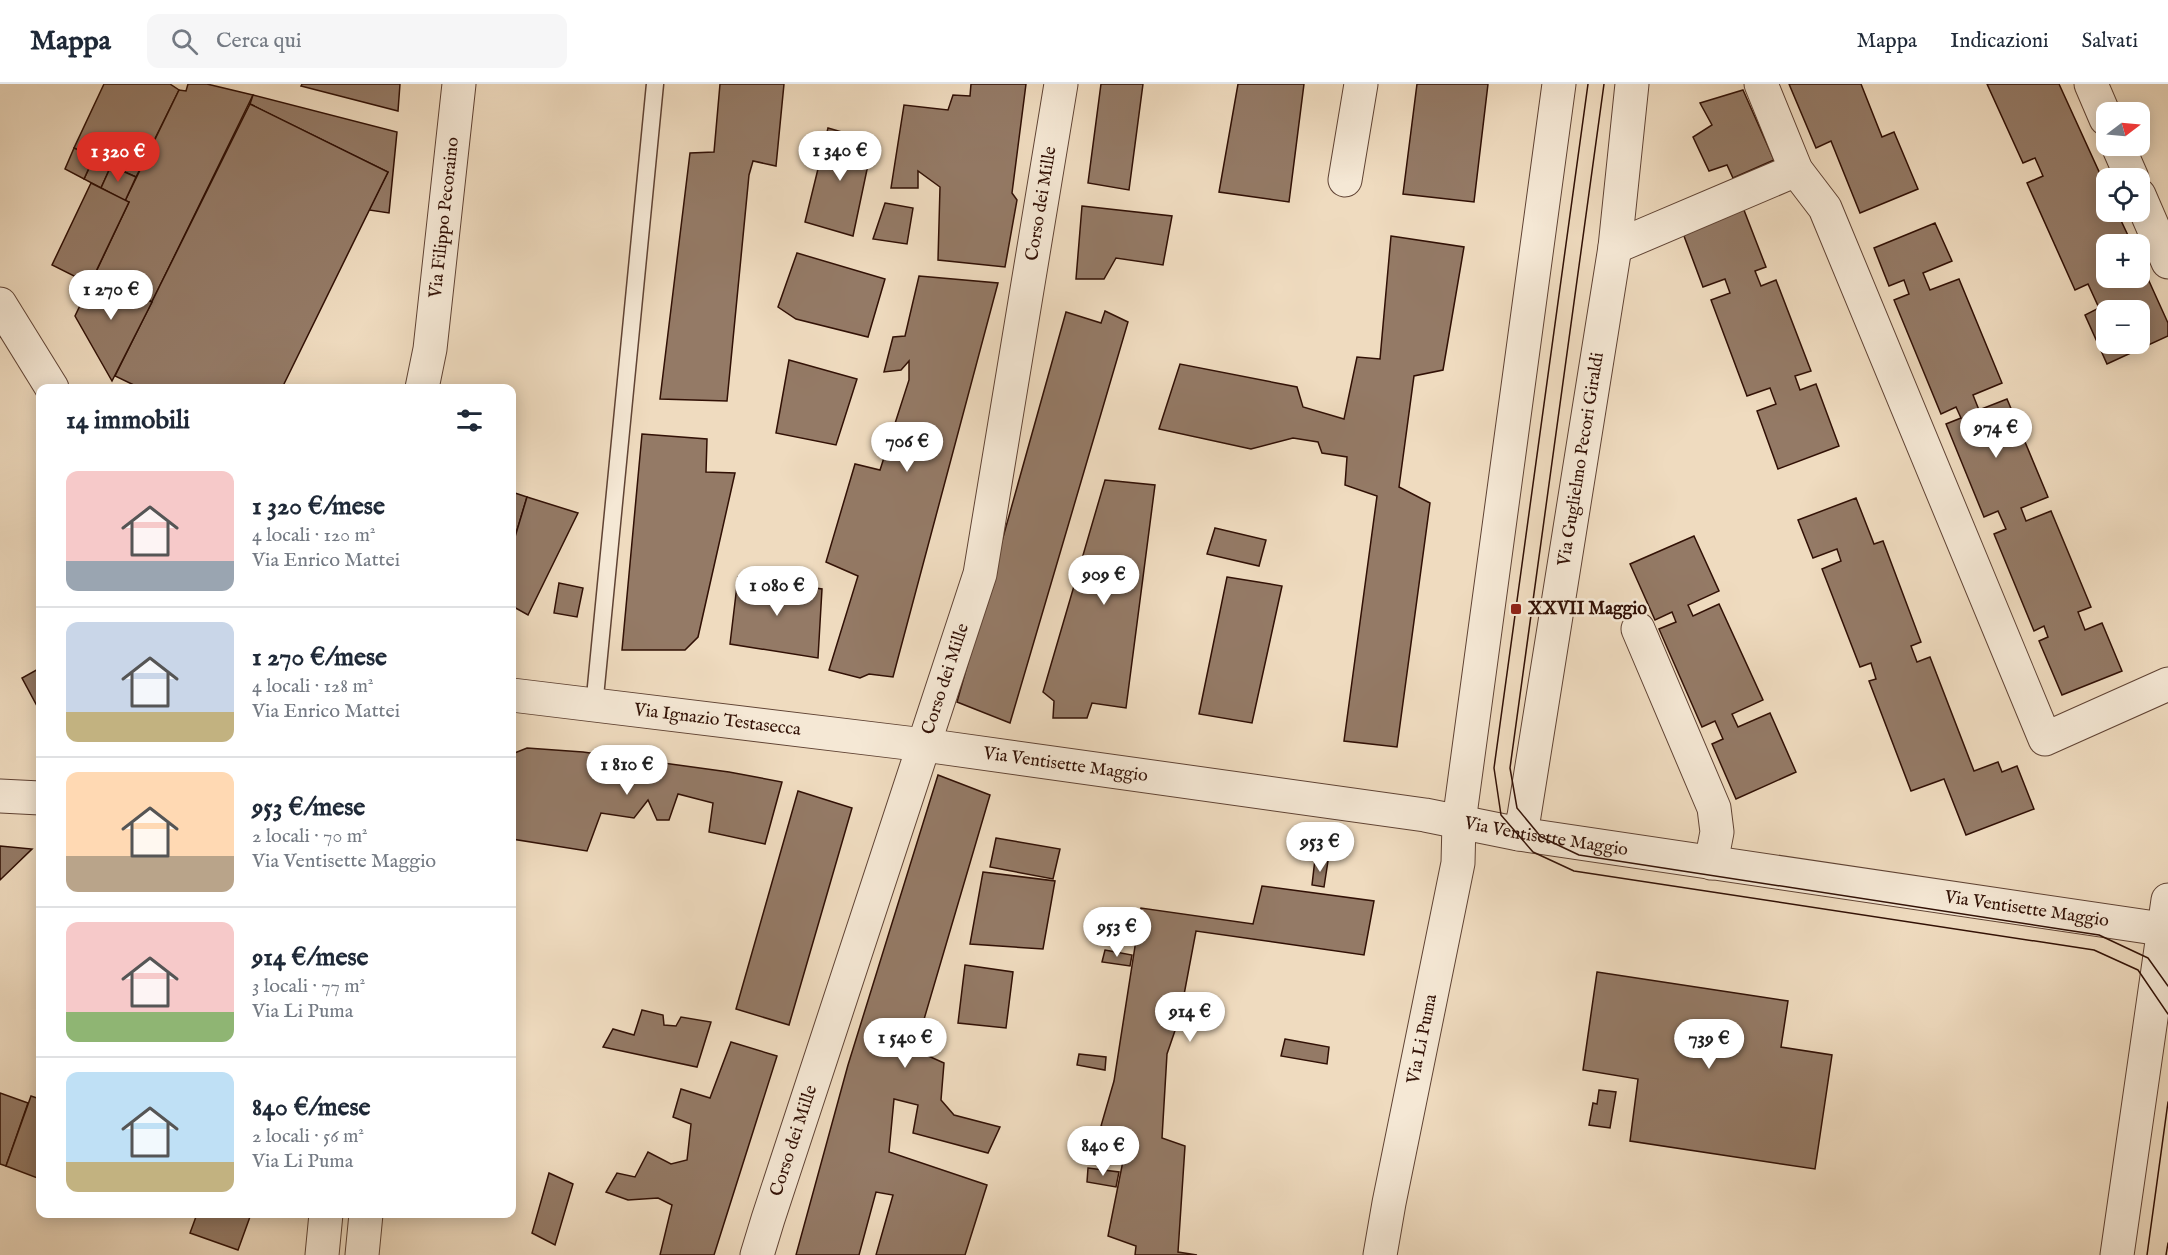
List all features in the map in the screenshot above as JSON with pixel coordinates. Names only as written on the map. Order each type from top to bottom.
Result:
[{"type":"street","name":"Via Filippo Pecoraino","points":[[423,384],[430,350],[459,84]]},
{"type":"street","name":"Corso dei Mille","points":[[757,1255],[980,574],[1061,84]]},
{"type":"street","points":[[1345,180],[1361,84]]},
{"type":"street","points":[[1459,822],[1559,84]]},
{"type":"street","name":"Via Guglielmo Pecori Giraldi","points":[[1519,834],[1524,816],[1616,247],[1632,84]]},
{"type":"street","points":[[1761,84],[1796,170],[1825,208],[2045,738],[2168,684]]},
{"type":"street","points":[[2091,84],[2099,102]]},
{"type":"street","points":[[1616,247],[1796,170]]},
{"type":"street","points":[[2150,220],[2168,262]]},
{"type":"street","points":[[0,304],[50,384]]},
{"type":"street","name":"Via Filippo Pecoraino","points":[[430,350],[430,384]]},
{"type":"street","points":[[1638,629],[1714,808],[1717,832],[1711,863]]},
{"type":"street","name":"Via Ignazio Testasecca","points":[[516,696],[594,707],[924,745]]},
{"type":"street","name":"Via Ventisette Maggio","points":[[924,745],[1425,814],[1519,834],[1711,863],[2167,920]]},
{"type":"street","points":[[0,796],[36,798]]},
{"type":"street","name":"Via Li Puma","points":[[1380,1255],[1458,863],[1459,822]]},
{"type":"street","points":[[2117,1255],[2167,920]]},
{"type":"street","points":[[322,1255],[326,1218]]},
{"type":"street","points":[[362,1255],[366,1218]]},
{"type":"lane","points":[[594,707],[655,84]]},
{"type":"building","points":[[104,84],[170,84],[179,90],[136,177],[111,166],[101,188],[84,179],[94,157],[74,148]]},
{"type":"building","points":[[188,84],[207,84],[253,95],[152,302],[95,274],[129,202],[125,201],[179,90],[186,91]]},
{"type":"building","points":[[302,84],[400,84],[398,111],[301,86]]},
{"type":"building","points":[[720,84],[784,84],[776,166],[753,161],[749,175],[727,401],[660,399],[690,153],[714,152]]},
{"type":"building","points":[[971,84],[1026,84],[1012,193],[1017,200],[1005,267],[938,260],[940,187],[918,171],[918,188],[891,188],[904,105],[948,110],[953,95],[970,96]]},
{"type":"building","points":[[1101,84],[1143,84],[1129,190],[1088,183]]},
{"type":"building","points":[[1238,84],[1304,84],[1289,202],[1219,192]]},
{"type":"building","points":[[1417,84],[1488,84],[1474,202],[1403,194]]},
{"type":"building","points":[[1789,84],[1861,84],[1882,137],[1894,132],[1918,189],[1860,213],[1831,141],[1816,148]]},
{"type":"building","points":[[1987,84],[2059,84],[2097,168],[2096,222],[2122,222],[2127,234],[2096,234],[2096,288],[2150,288],[2150,283],[2168,323],[2168,336],[2150,344],[2150,300],[2096,301],[2088,284],[2075,290],[2027,183],[2043,176],[2035,158],[2023,163]]},
{"type":"building","points":[[1743,90],[1774,160],[1733,178],[1727,165],[1709,171],[1693,137],[1712,125],[1700,103]]},
{"type":"building","points":[[253,95],[397,132],[389,213],[369,210],[388,172],[250,104]]},
{"type":"building","points":[[250,104],[388,172],[284,384],[132,384],[115,376]]},
{"type":"building","points":[[828,128],[873,141],[853,236],[805,222]]},
{"type":"building","points":[[74,148],[94,157],[84,179],[65,169]]},
{"type":"building","points":[[111,166],[136,177],[125,201],[101,188]]},
{"type":"building","points":[[91,183],[129,202],[90,284],[52,265]]},
{"type":"building","points":[[885,203],[913,208],[907,244],[873,239]]},
{"type":"building","points":[[1742,205],[1766,267],[1755,271],[1761,286],[1776,280],[1811,371],[1795,376],[1800,390],[1816,384],[1839,446],[1778,469],[1757,411],[1776,404],[1770,388],[1747,396],[1711,300],[1730,293],[1725,279],[1703,287],[1681,228]]},
{"type":"building","points":[[1082,206],[1172,216],[1163,265],[1116,258],[1104,279],[1076,279]]},
{"type":"building","points":[[1935,223],[1952,261],[1923,273],[1930,290],[1959,279],[2002,383],[1973,395],[1979,410],[2007,399],[2048,497],[2021,508],[2026,521],[2051,511],[2091,607],[2078,612],[2085,630],[2102,623],[2122,671],[2062,695],[2039,641],[2048,637],[2044,626],[2034,631],[1994,534],[2006,529],[1998,511],[1984,517],[1946,424],[1961,418],[1956,407],[1941,414],[1894,300],[1909,294],[1904,280],[1889,286],[1874,248]]},
{"type":"building","points":[[1391,236],[1464,247],[1443,370],[1414,376],[1399,487],[1430,503],[1397,747],[1344,741],[1377,496],[1345,485],[1347,457],[1322,453],[1318,442],[1293,438],[1251,449],[1159,429],[1180,364],[1297,387],[1303,407],[1344,419],[1357,357],[1380,359]]},
{"type":"building","points":[[797,253],[885,279],[868,337],[796,319],[778,307]]},
{"type":"building","points":[[95,274],[152,302],[112,381],[75,316]]},
{"type":"building","points":[[919,276],[998,283],[893,677],[869,674],[860,678],[829,670],[858,576],[826,562],[855,464],[880,470],[909,380],[909,361],[901,370],[884,372],[893,337],[905,336]]},
{"type":"building","points":[[2096,310],[2096,340],[2085,315]]},
{"type":"building","points":[[1105,311],[1128,322],[1010,723],[957,702],[1066,312],[1101,323]]},
{"type":"building","points":[[2103,354],[2129,354],[2107,364]]},
{"type":"building","points":[[789,360],[857,379],[836,445],[776,433]]},
{"type":"building","points":[[642,434],[707,439],[706,472],[735,473],[698,637],[685,650],[622,650]]},
{"type":"building","points":[[1105,480],[1155,485],[1126,708],[1092,703],[1087,718],[1053,718],[1054,701],[1043,692]]},
{"type":"building","points":[[516,493],[527,497],[516,534]]},
{"type":"building","points":[[527,497],[578,513],[528,615],[516,608],[516,534]]},
{"type":"building","points":[[1856,498],[1874,544],[1883,541],[1921,642],[1911,646],[1917,662],[1930,657],[1974,771],[1998,762],[2002,772],[2017,766],[2034,809],[1966,835],[1944,779],[1911,791],[1869,681],[1876,679],[1871,663],[1860,667],[1822,569],[1841,561],[1837,549],[1813,558],[1798,520]]},
{"type":"building","points":[[1215,528],[1266,540],[1259,566],[1207,554]]},
{"type":"building","points":[[1694,536],[1719,591],[1688,605],[1693,616],[1719,604],[1763,700],[1732,714],[1738,727],[1770,713],[1796,772],[1736,799],[1712,744],[1723,739],[1715,721],[1702,727],[1659,629],[1676,622],[1672,612],[1655,620],[1630,564]]},
{"type":"building","points":[[738,577],[822,589],[818,658],[730,644]]},
{"type":"building","points":[[1227,577],[1282,586],[1252,723],[1199,714]]},
{"type":"building","points":[[559,583],[583,588],[577,617],[554,613]]},
{"type":"building","points":[[36,670],[36,704],[22,678]]},
{"type":"building","points":[[527,748],[583,752],[729,772],[782,782],[765,844],[709,832],[713,803],[678,794],[669,820],[657,820],[648,800],[634,818],[601,813],[587,851],[516,840],[516,752]]},
{"type":"building","points":[[938,775],[990,795],[915,1050],[944,1063],[941,1100],[954,1115],[1000,1127],[988,1153],[913,1133],[918,1105],[894,1099],[889,1152],[987,1185],[965,1255],[876,1255],[893,1195],[876,1192],[859,1255],[796,1255],[848,1065]]},
{"type":"building","points":[[798,791],[852,808],[789,1025],[736,1009]]},
{"type":"building","points":[[996,838],[1060,849],[1053,879],[990,867]]},
{"type":"building","points":[[0,846],[32,849],[0,880]]},
{"type":"building","points":[[1315,859],[1328,861],[1324,887],[1312,885]]},
{"type":"building","points":[[983,872],[1055,881],[1043,949],[970,944]]},
{"type":"building","points":[[1262,886],[1374,901],[1364,955],[1196,931],[1180,1016],[1167,1054],[1162,1138],[1185,1146],[1178,1252],[1197,1255],[1135,1255],[1136,1246],[1108,1236],[1128,1136],[1101,1126],[1114,1081],[1141,908],[1253,924]]},
{"type":"building","points":[[1105,950],[1132,955],[1130,966],[1102,962]]},
{"type":"building","points":[[965,965],[1013,972],[1006,1028],[958,1023]]},
{"type":"building","points":[[1597,972],[1788,1001],[1781,1047],[1832,1055],[1815,1169],[1630,1141],[1638,1079],[1583,1070]]},
{"type":"building","points":[[642,1010],[663,1015],[664,1025],[676,1026],[681,1017],[711,1022],[697,1067],[603,1047],[613,1029],[634,1035]]},
{"type":"building","points":[[1285,1039],[1329,1047],[1327,1064],[1281,1056]]},
{"type":"building","points":[[731,1042],[777,1056],[714,1255],[660,1255],[672,1205],[658,1198],[628,1200],[606,1192],[617,1173],[635,1177],[648,1152],[671,1164],[687,1160],[691,1124],[673,1117],[681,1089],[710,1098]]},
{"type":"building","points":[[1079,1054],[1106,1057],[1105,1070],[1077,1065]]},
{"type":"building","points":[[1599,1090],[1616,1092],[1610,1128],[1589,1125],[1593,1103],[1597,1104]]},
{"type":"building","points":[[0,1093],[28,1103],[6,1166],[0,1164]]},
{"type":"building","points":[[31,1096],[36,1098],[36,1177],[6,1166]]},
{"type":"building","points":[[1088,1168],[1119,1172],[1116,1187],[1087,1182]]},
{"type":"building","points":[[549,1173],[573,1184],[555,1245],[532,1233]]},
{"type":"building","points":[[196,1218],[250,1218],[238,1250],[190,1233]]},
{"type":"tram line","points":[[1588,84],[1494,768],[1501,815],[1533,852],[1574,871],[2094,950],[2138,970],[2168,1014]]},
{"type":"tram line","points":[[1604,84],[1510,768],[1517,808],[1541,837],[1579,855],[2099,935],[2148,958],[2168,986]]},
{"type":"tram line","points":[[2147,1255],[2168,1102]]},
{"type":"tram line","points":[[2166,1255],[2168,1243]]},
{"type":"place","name":"XXVII Maggio","points":[[1516,609]]}]
